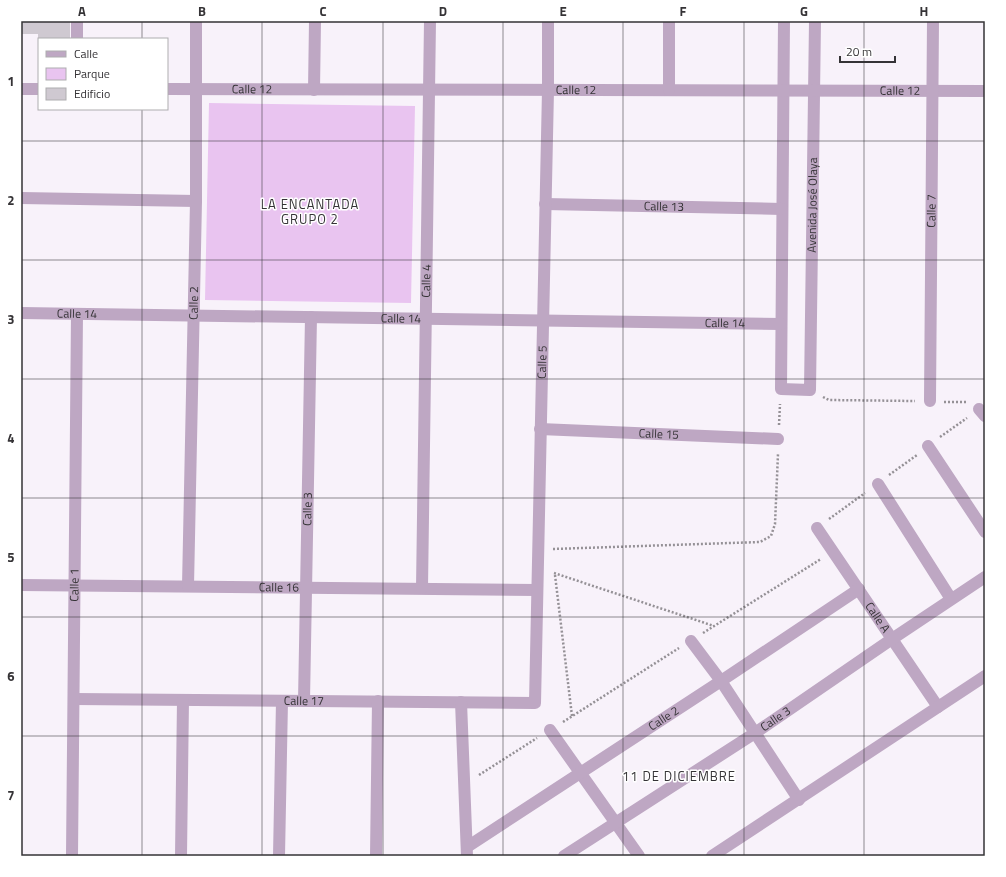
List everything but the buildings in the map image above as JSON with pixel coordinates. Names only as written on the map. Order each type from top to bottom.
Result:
[{"type":"street","points":[[77,21],[77,38]]},
{"type":"street","name":"Calle 2","points":[[188,586],[196,201],[196,21]]},
{"type":"street","points":[[314,90],[315,21]]},
{"type":"street","name":"Calle 4","points":[[422,588],[430,21]]},
{"type":"street","name":"Calle 5","points":[[535,703],[548,90],[548,21]]},
{"type":"street","points":[[669,21],[669,90]]},
{"type":"street","points":[[781,389],[784,21]]},
{"type":"street","name":"Avenida José Olaya","points":[[781,389],[810,390],[815,21]]},
{"type":"street","name":"Calle 7","points":[[930,401],[934,21]]},
{"type":"street","points":[[21,89],[38,89]]},
{"type":"street","name":"Calle 12","points":[[168,89],[985,91]]},
{"type":"street","points":[[21,198],[196,201]]},
{"type":"street","name":"Calle 13","points":[[545,204],[782,209]]},
{"type":"street","name":"Calle 14","points":[[21,313],[781,324]]},
{"type":"street","name":"Calle 1","points":[[72,856],[77,314]]},
{"type":"street","name":"Calle 3","points":[[304,701],[311,317]]},
{"type":"street","name":"Calle 15","points":[[540,429],[778,439]]},
{"type":"street","points":[[928,446],[985,532]]},
{"type":"street","points":[[878,484],[951,599]]},
{"type":"street","name":"Calle A","points":[[817,528],[938,707]]},
{"type":"street","name":"Calle 3","points":[[564,856],[615,822],[755,734],[892,638],[985,577]]},
{"type":"street","name":"Calle 16","points":[[21,584],[537,590]]},
{"type":"street","name":"Calle 2","points":[[467,851],[580,773],[859,589]]},
{"type":"street","points":[[691,641],[721,681],[799,800]]},
{"type":"street","points":[[712,856],[985,676]]},
{"type":"street","name":"Calle 17","points":[[74,699],[535,703]]},
{"type":"street","points":[[181,856],[183,700]]},
{"type":"street","points":[[279,856],[282,701]]},
{"type":"street","points":[[376,856],[378,702]]},
{"type":"street","points":[[461,702],[467,851]]},
{"type":"street","points":[[550,730],[639,856]]},
{"type":"path","points":[[552,555],[551,549],[760,542],[771,536],[775,524],[781,389]]},
{"type":"path","points":[[829,400],[969,402]]},
{"type":"path","points":[[817,528],[928,446],[982,413]]},
{"type":"path","points":[[465,784],[833,551]]},
{"type":"path","points":[[554,567],[572,716]]},
{"type":"path","points":[[554,573],[714,626]]},
{"type":"green space","points":[[209,103],[415,106],[411,303],[205,300]]},
{"type":"district","name":"LA ENCANTADA GRUPO 2","points":[[310,212]]},
{"type":"district","name":"11 DE DICIEMBRE","points":[[679,776]]}]
